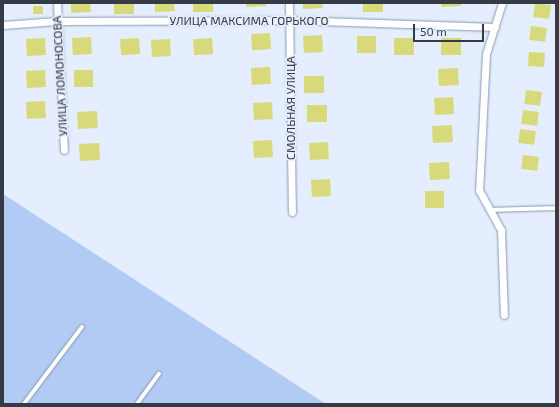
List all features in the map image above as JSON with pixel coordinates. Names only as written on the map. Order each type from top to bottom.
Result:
[{"type":"street","name":"УЛИЦА ЛОМОНОСОВА","points":[[57,3],[64,150]]},
{"type":"street","name":"СМОЛЬНАЯ УЛИЦА","points":[[288,3],[291,20],[292,212]]},
{"type":"street","points":[[502,3],[486,54],[479,190],[502,230],[504,314]]},
{"type":"street","name":"УЛИЦА МАКСИМА ГОРЬКОГО","points":[[3,25],[57,21],[291,20],[495,27]]},
{"type":"lane","points":[[490,210],[556,208]]},
{"type":"lane","points":[[24,404],[82,327]]},
{"type":"lane","points":[[137,404],[159,374]]},
{"type":"shaded area","points":[[3,194],[326,404],[3,404]]},
{"type":"building","points":[[71,3],[90,3],[91,12],[71,13]]},
{"type":"building","points":[[114,3],[134,3],[134,14],[114,14]]},
{"type":"building","points":[[155,3],[174,3],[175,11],[155,12]]},
{"type":"building","points":[[193,3],[213,3],[213,12],[193,12]]},
{"type":"building","points":[[246,3],[266,3],[266,6],[246,7]]},
{"type":"building","points":[[303,3],[322,3],[323,8],[303,9]]},
{"type":"building","points":[[363,3],[383,3],[383,12],[363,12]]},
{"type":"building","points":[[441,3],[461,3],[461,6],[441,7]]},
{"type":"building","points":[[535,3],[551,5],[549,19],[533,17]]},
{"type":"building","points":[[33,6],[43,6],[43,14],[33,14]]},
{"type":"building","points":[[531,26],[547,28],[545,42],[529,40]]},
{"type":"building","points":[[270,33],[271,49],[252,50],[251,34]]},
{"type":"building","points":[[322,35],[323,52],[304,53],[303,36]]},
{"type":"building","points":[[357,36],[376,36],[376,53],[357,53]]},
{"type":"building","points":[[91,37],[92,54],[73,55],[72,38]]},
{"type":"building","points":[[45,38],[46,55],[27,56],[26,39]]},
{"type":"building","points":[[139,38],[140,54],[121,55],[120,39]]},
{"type":"building","points":[[212,38],[213,54],[194,55],[193,39]]},
{"type":"building","points":[[394,38],[414,38],[414,55],[394,55]]},
{"type":"building","points":[[441,38],[461,38],[461,55],[441,55]]},
{"type":"building","points":[[170,39],[171,56],[152,57],[151,40]]},
{"type":"building","points":[[529,52],[545,53],[544,67],[528,66]]},
{"type":"building","points":[[270,67],[271,84],[252,85],[251,68]]},
{"type":"building","points":[[458,68],[459,85],[439,86],[438,69]]},
{"type":"building","points":[[45,70],[46,87],[27,88],[26,71]]},
{"type":"building","points":[[74,70],[93,70],[93,87],[74,87]]},
{"type":"building","points":[[304,76],[324,76],[324,93],[304,93]]},
{"type":"building","points":[[526,90],[542,92],[540,106],[524,104]]},
{"type":"building","points":[[453,97],[454,114],[435,115],[434,98]]},
{"type":"building","points":[[45,101],[46,118],[27,119],[26,102]]},
{"type":"building","points":[[272,102],[273,119],[254,120],[253,103]]},
{"type":"building","points":[[307,105],[327,105],[327,122],[307,122]]},
{"type":"building","points":[[523,110],[539,112],[537,126],[521,124]]},
{"type":"building","points":[[97,111],[98,128],[78,129],[77,112]]},
{"type":"building","points":[[452,125],[453,142],[433,143],[432,126]]},
{"type":"building","points":[[520,129],[536,131],[534,145],[518,143]]},
{"type":"building","points":[[272,140],[273,157],[254,158],[253,141]]},
{"type":"building","points":[[328,142],[329,159],[310,160],[309,143]]},
{"type":"building","points":[[99,143],[100,160],[80,161],[79,144]]},
{"type":"building","points":[[523,155],[539,157],[537,171],[521,169]]},
{"type":"building","points":[[449,162],[450,179],[430,180],[429,163]]},
{"type":"building","points":[[330,179],[331,196],[312,197],[311,180]]},
{"type":"building","points":[[425,191],[444,191],[444,208],[425,208]]}]
